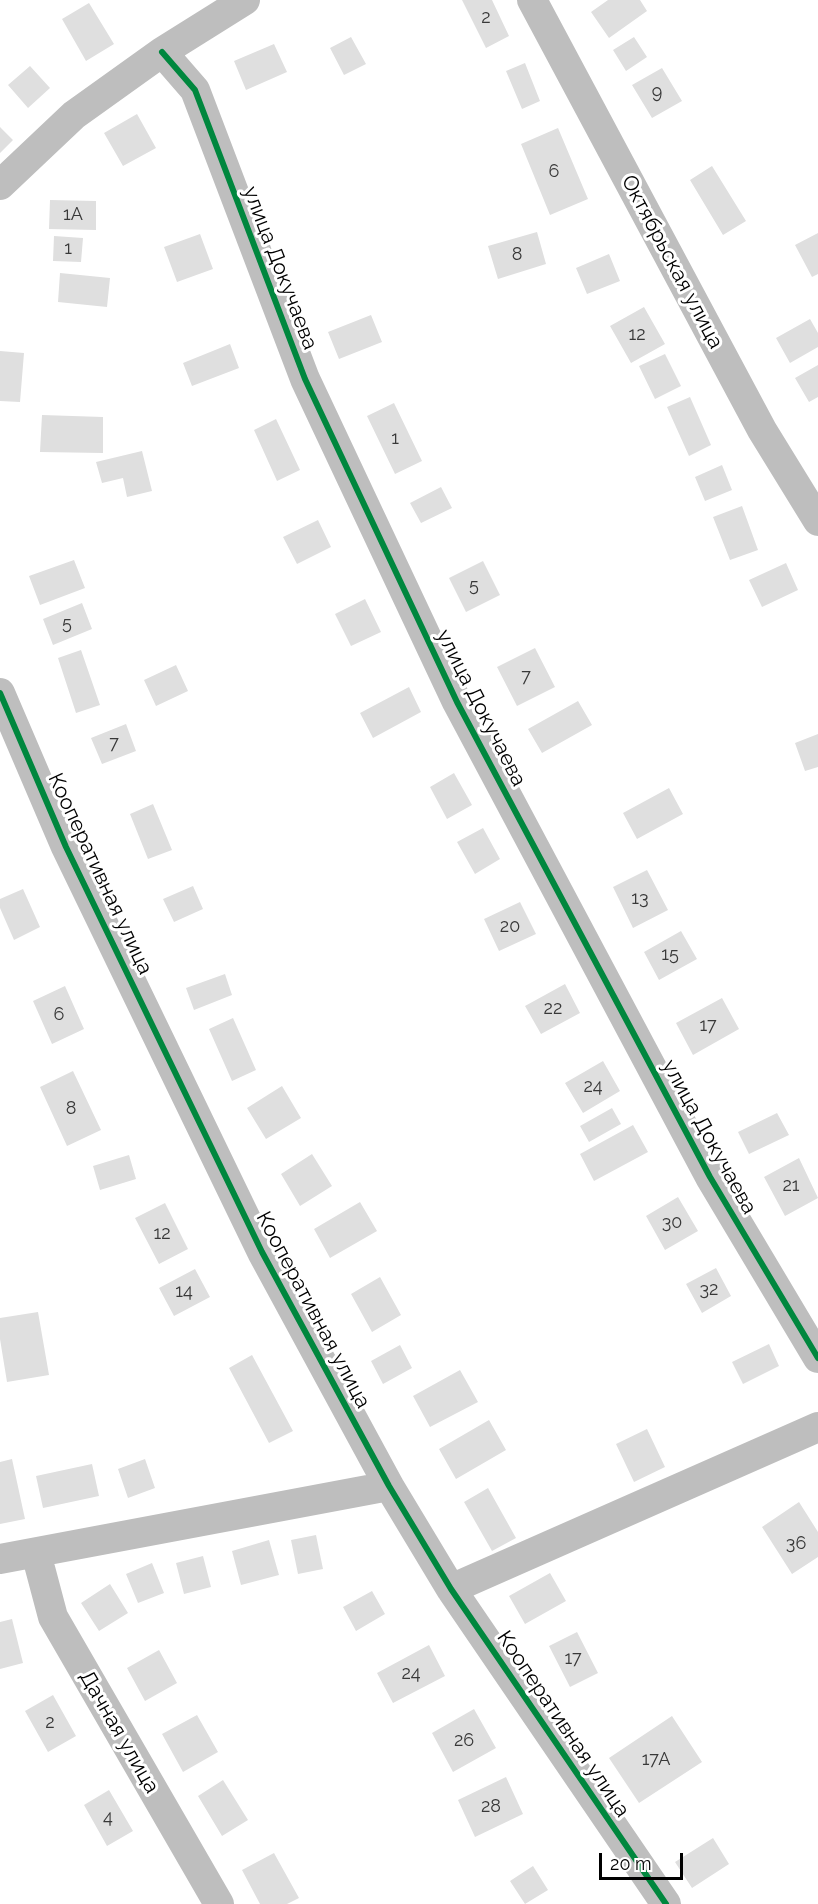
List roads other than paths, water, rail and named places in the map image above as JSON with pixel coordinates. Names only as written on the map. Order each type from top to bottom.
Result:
[{"type":"street","points":[[0,185],[74,115],[162,52],[245,0]]},
{"type":"street","name":"Октябрьская улица","points":[[532,0],[762,430],[818,521]]},
{"type":"street","name":"улица Докучаева","points":[[162,52],[195,90],[305,379],[457,702],[710,1177],[818,1358]]},
{"type":"street","name":"Кооперативная улица","points":[[0,693],[66,847],[257,1241],[389,1486],[451,1589],[666,1904]]},
{"type":"street","points":[[451,1589],[818,1426]]},
{"type":"street","points":[[0,1559],[389,1486]]},
{"type":"street","name":"Дачная улица","points":[[36,1553],[52,1617],[219,1904]]}]
